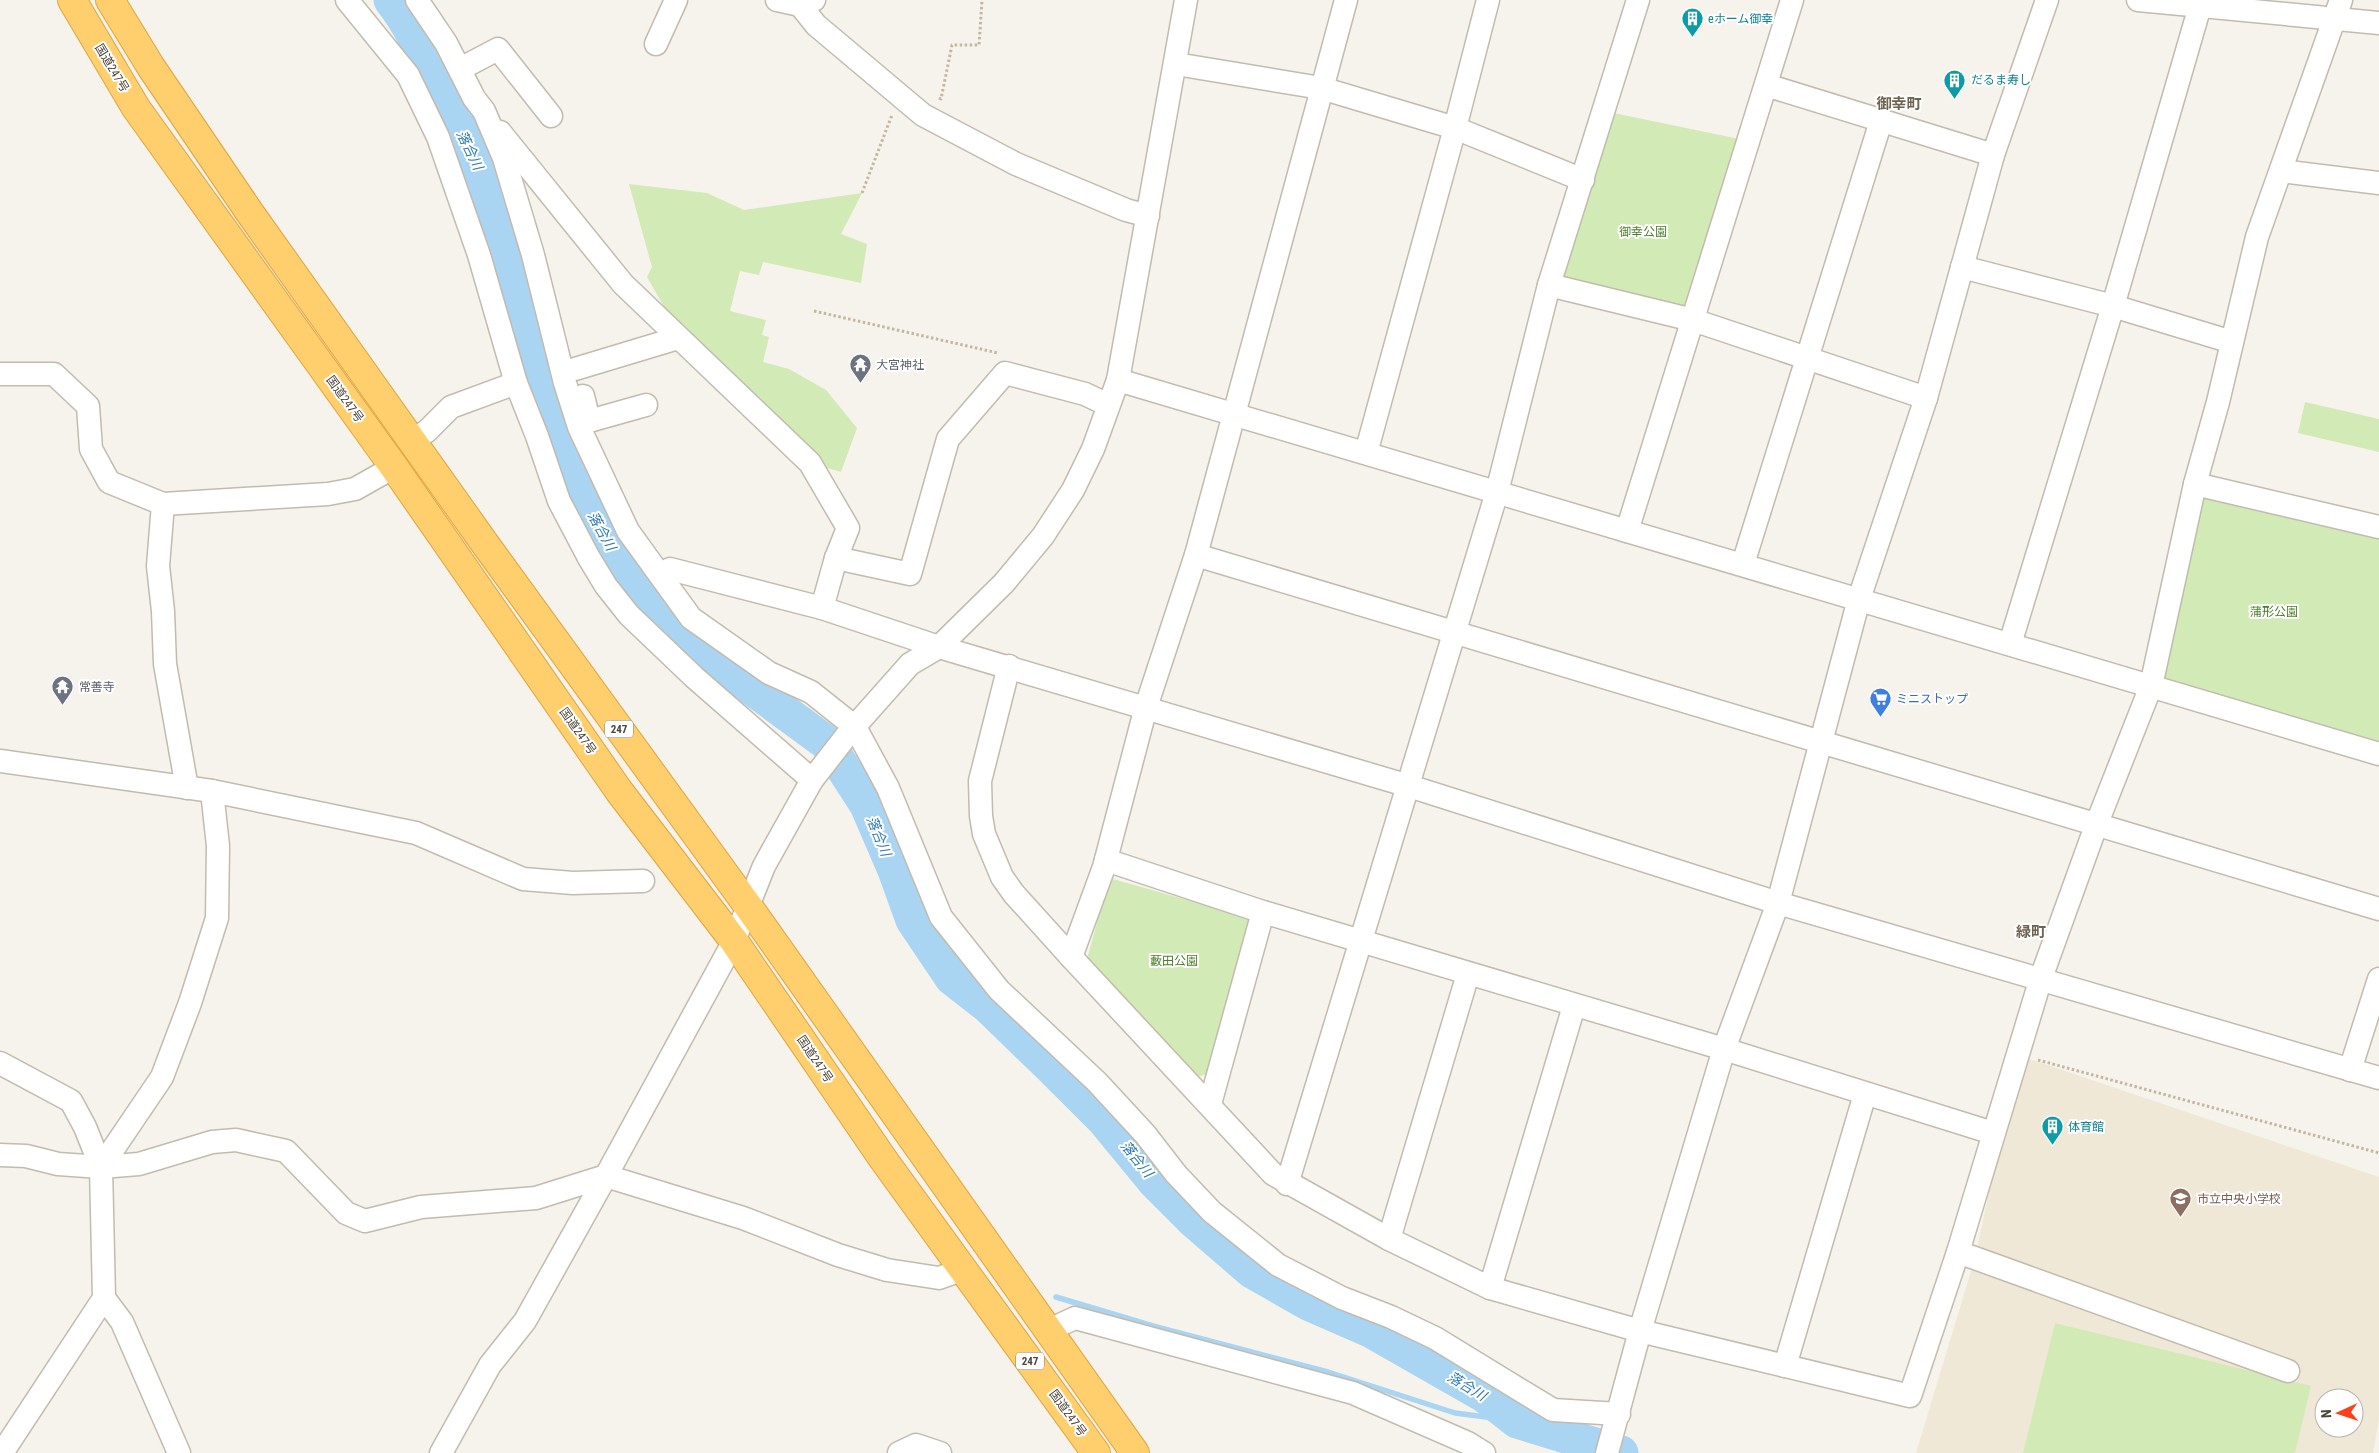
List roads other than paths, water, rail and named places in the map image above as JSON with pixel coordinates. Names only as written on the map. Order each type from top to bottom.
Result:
[{"type":"highway","name":"国道247号","points":[[72,0],[136,108],[394,467],[619,791],[734,941],[883,1159],[1096,1453]]},
{"type":"highway","name":"247","points":[[110,0],[151,67],[239,197],[412,441],[748,906],[1135,1453]]},
{"type":"street","points":[[347,0],[408,75],[438,136],[479,255],[516,383],[537,436],[559,501],[571,527],[606,586],[629,615],[694,677],[812,780]]},
{"type":"street","points":[[417,0],[446,43],[474,98],[623,284],[810,464],[848,528],[836,558],[822,608]]},
{"type":"street","points":[[656,44],[676,0]]},
{"type":"street","points":[[777,0],[805,2],[816,25],[901,94],[923,115],[1016,164],[1126,210],[1148,216]]},
{"type":"street","points":[[442,1453],[490,1364],[525,1322],[606,1176],[734,941],[764,866],[812,780],[851,731],[910,664],[938,647],[1004,583],[1043,536],[1073,490],[1093,449],[1118,380],[1186,0]]},
{"type":"street","points":[[1070,957],[1106,860],[1146,707],[1196,555],[1346,0]]},
{"type":"street","points":[[1366,453],[1488,0]]},
{"type":"street","points":[[1287,1184],[1497,492],[1550,285],[1638,0]]},
{"type":"street","points":[[1627,531],[1792,0]]},
{"type":"street","points":[[1607,1453],[1640,1331],[1724,1049],[1778,903],[1859,599],[1926,398],[1992,154],[2047,0]]},
{"type":"street","points":[[2138,0],[2200,6],[2338,10],[2379,23]]},
{"type":"street","points":[[2010,644],[2113,306],[2200,6]]},
{"type":"street","points":[[1009,666],[980,781],[981,816],[984,834],[1002,877],[1014,894],[1070,957],[1210,1104],[1273,1174],[1287,1184],[1389,1239],[1490,1288],[1640,1331],[1910,1396],[1958,1252],[2041,978],[2097,823],[2151,686],[2195,484],[2218,402],[2257,237],[2338,10]]},
{"type":"street","points":[[460,68],[498,48],[551,116]]},
{"type":"street","points":[[1176,64],[1321,88],[1455,128],[1583,180]]},
{"type":"street","points":[[1766,85],[1992,154]]},
{"type":"street","points":[[484,111],[504,158],[528,238],[565,383],[579,427],[612,500],[644,556],[691,618],[769,673],[811,692],[851,731],[888,788],[941,917],[999,990],[1097,1082],[1145,1134],[1176,1174],[1212,1212],[1278,1265],[1342,1298],[1391,1317],[1435,1338],[1553,1410],[1619,1414]]},
{"type":"street","points":[[1743,564],[1881,121]]},
{"type":"street","points":[[2281,171],[2379,182]]},
{"type":"street","points":[[528,238],[539,250],[589,421],[646,405]]},
{"type":"street","points":[[1962,267],[2113,306],[2232,342]]},
{"type":"street","points":[[1550,285],[1693,320],[1926,398]]},
{"type":"street","points":[[575,369],[678,338]]},
{"type":"street","points":[[836,558],[910,574],[948,439],[1005,373],[1085,394],[1108,405]]},
{"type":"street","points":[[0,374],[54,374],[88,406],[91,448],[109,482],[163,504],[328,494],[355,489],[394,467]]},
{"type":"street","points":[[1118,380],[2379,754]]},
{"type":"street","points":[[412,441],[427,431],[451,407],[516,383]]},
{"type":"street","points":[[2195,484],[2379,527]]},
{"type":"street","points":[[163,504],[158,566],[163,611],[165,664],[187,788]]},
{"type":"street","points":[[1196,555],[2097,823],[2379,909]]},
{"type":"street","points":[[670,569],[822,608],[938,647],[1009,666],[1409,786],[1778,903],[2041,978],[2379,1078]]},
{"type":"street","points":[[0,761],[212,791],[416,833],[523,879],[574,883],[643,880]]},
{"type":"street","points":[[100,1167],[162,1077],[190,1003],[217,918],[218,846],[212,791]]},
{"type":"street","points":[[1106,860],[1263,912],[1574,1006],[1724,1049],[1993,1133]]},
{"type":"street","points":[[1210,1104],[1263,912]]},
{"type":"street","points":[[1389,1239],[1468,974]]},
{"type":"street","points":[[2350,1070],[2379,979]]},
{"type":"street","points":[[1490,1288],[1574,1006]]},
{"type":"street","points":[[0,1063],[71,1101],[100,1167],[104,1298],[2,1453]]},
{"type":"street","points":[[1785,1366],[1865,1094]]},
{"type":"street","points":[[0,1155],[26,1156],[58,1164],[100,1167],[139,1164],[212,1142],[236,1140],[286,1151],[346,1213],[365,1221],[421,1207],[536,1198],[606,1176],[743,1218],[838,1255],[886,1270],[939,1278],[964,1269]]},
{"type":"street","points":[[1958,1252],[2288,1371]]},
{"type":"street","points":[[104,1298],[122,1322],[178,1453]]},
{"type":"street","points":[[1047,1331],[1075,1318],[1352,1393],[1468,1443],[1484,1453]]},
{"type":"street","points":[[899,1453],[916,1445],[940,1453]]},
{"type":"waterway","name":"落合川","points":[[391,0],[421,49],[485,181],[555,438],[606,541],[641,593],[693,645],[827,743],[867,805],[895,870],[913,920],[952,978],[988,1006],[1050,1066],[1104,1120],[1155,1182],[1193,1220],[1252,1271],[1310,1304],[1372,1331],[1484,1395],[1517,1421],[1621,1453]]},
{"type":"waterway","points":[[1056,1297],[1153,1326],[1328,1372],[1455,1413],[1517,1421]]},
{"type":"place","name":"eホーム御幸","points":[[1692,38]]},
{"type":"place","name":"だるま寿し","points":[[1955,99]]},
{"type":"place","name":"大宮神社","points":[[860,384]]},
{"type":"place","name":"常善寺","points":[[63,706]]},
{"type":"place","name":"ミニストップ","points":[[1880,718]]},
{"type":"place","name":"体育館","points":[[2052,1146]]},
{"type":"place","name":"市立中央小学校","points":[[2181,1218]]},
{"type":"district","name":"御幸町","points":[[1899,104]]},
{"type":"district","name":"緑町","points":[[2031,932]]},
{"type":"park label","name":"御幸公園","points":[[1643,232]]},
{"type":"park label","name":"蒲形公園","points":[[2274,612]]},
{"type":"park label","name":"藪田公園","points":[[1174,961]]}]
